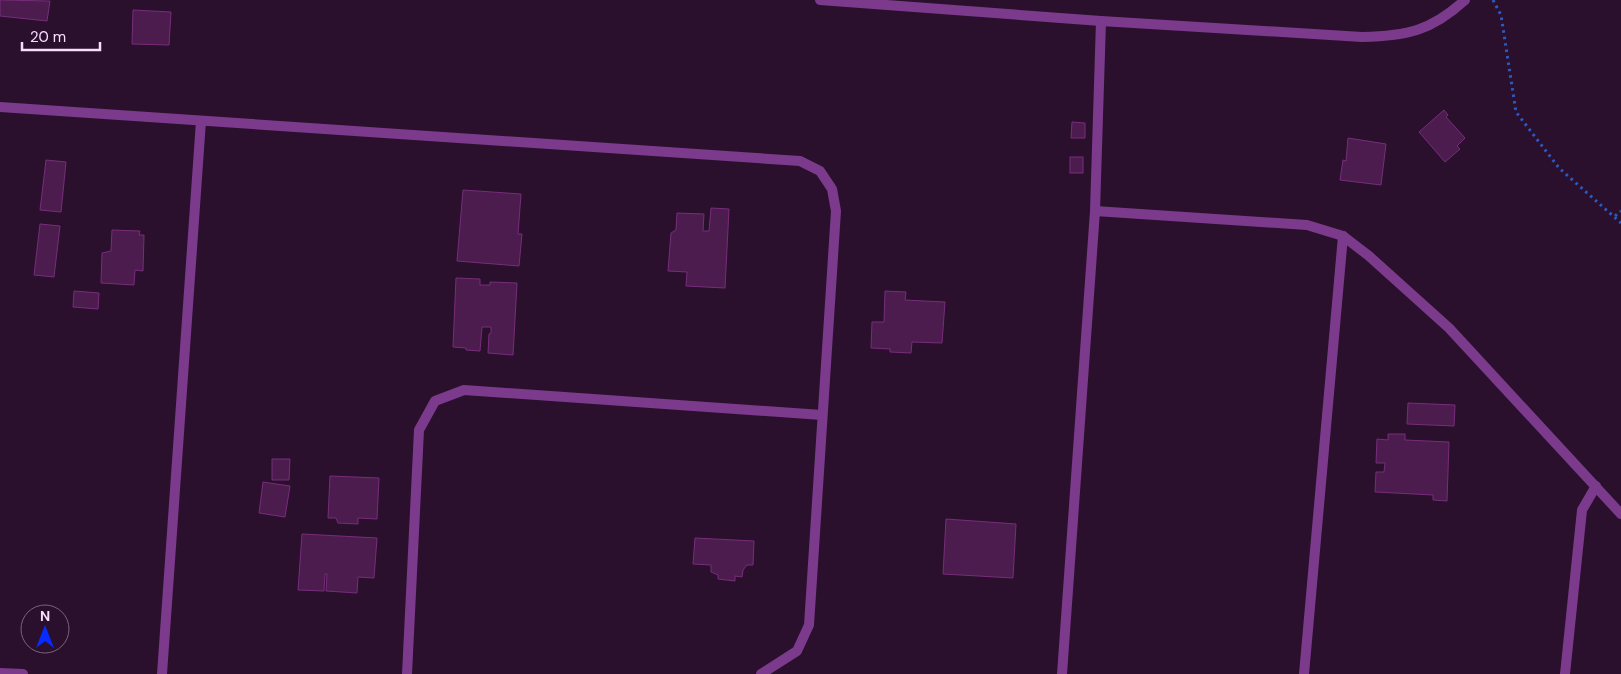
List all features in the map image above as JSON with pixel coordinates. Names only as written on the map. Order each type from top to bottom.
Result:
[{"type":"street","points":[[820,0],[1101,21],[1362,37],[1392,37],[1415,32],[1433,24],[1451,12],[1464,0]]},
{"type":"street","points":[[1062,674],[1095,211],[1101,21]]},
{"type":"street","points":[[0,107],[800,162],[820,171],[832,189],[836,211],[809,625],[797,651],[761,674]]},
{"type":"street","points":[[162,674],[201,121]]},
{"type":"street","points":[[1095,211],[1307,225],[1343,236],[1369,256],[1450,328],[1621,514]]},
{"type":"street","points":[[1304,674],[1343,236]]},
{"type":"street","points":[[407,674],[419,430],[435,401],[464,390],[822,415]]},
{"type":"street","points":[[1565,674],[1582,510],[1596,486]]},
{"type":"street","points":[[0,673],[24,674]]},
{"type":"path","points":[[1493,0],[1501,15],[1516,112],[1559,168],[1621,223]]},
{"type":"path","points":[[1615,216],[1621,211]]},
{"type":"building","points":[[0,0],[50,1],[47,21],[0,16]]},
{"type":"building","points":[[133,10],[171,12],[169,45],[132,44]]},
{"type":"building","points":[[1444,110],[1448,115],[1446,117],[1465,138],[1457,146],[1460,149],[1445,162],[1419,132]]},
{"type":"building","points":[[1072,122],[1085,123],[1085,138],[1071,138]]},
{"type":"building","points":[[1348,138],[1386,144],[1381,185],[1340,180],[1343,160],[1346,161]]},
{"type":"building","points":[[1070,157],[1083,157],[1083,173],[1070,173]]},
{"type":"building","points":[[46,160],[66,162],[61,212],[40,210]]},
{"type":"building","points":[[463,190],[521,194],[518,234],[522,234],[519,266],[457,261]]},
{"type":"building","points":[[711,208],[729,209],[725,288],[686,286],[687,272],[668,271],[671,233],[676,230],[677,213],[704,214],[703,231],[709,231]]},
{"type":"building","points":[[40,224],[60,226],[54,277],[34,275]]},
{"type":"building","points":[[112,230],[140,231],[139,235],[144,235],[143,271],[135,270],[134,285],[101,283],[102,253],[111,251]]},
{"type":"building","points":[[456,278],[480,279],[480,285],[490,285],[490,282],[517,283],[513,355],[488,353],[491,327],[482,327],[480,351],[453,347]]},
{"type":"building","points":[[74,291],[99,293],[98,309],[73,307]]},
{"type":"building","points":[[885,291],[906,292],[905,300],[945,302],[942,343],[912,342],[911,353],[890,352],[890,349],[871,348],[872,322],[884,322]]},
{"type":"building","points":[[1408,403],[1455,405],[1454,426],[1407,424]]},
{"type":"building","points":[[1388,434],[1405,434],[1405,440],[1449,442],[1447,501],[1433,500],[1433,495],[1375,492],[1376,472],[1384,472],[1385,463],[1376,463],[1377,439],[1388,440]]},
{"type":"building","points":[[272,459],[290,459],[289,480],[272,480]]},
{"type":"building","points":[[330,476],[379,478],[377,519],[358,518],[358,524],[338,523],[336,518],[328,518]]},
{"type":"building","points":[[263,482],[290,486],[285,517],[259,513]]},
{"type":"building","points":[[946,519],[1016,524],[1013,578],[943,574]]},
{"type":"building","points":[[302,534],[377,538],[374,578],[358,577],[357,593],[326,591],[327,574],[325,574],[324,591],[298,590]]},
{"type":"building","points":[[695,538],[754,541],[753,565],[747,565],[743,570],[742,577],[735,576],[735,581],[718,579],[718,575],[711,572],[711,565],[693,564]]}]
